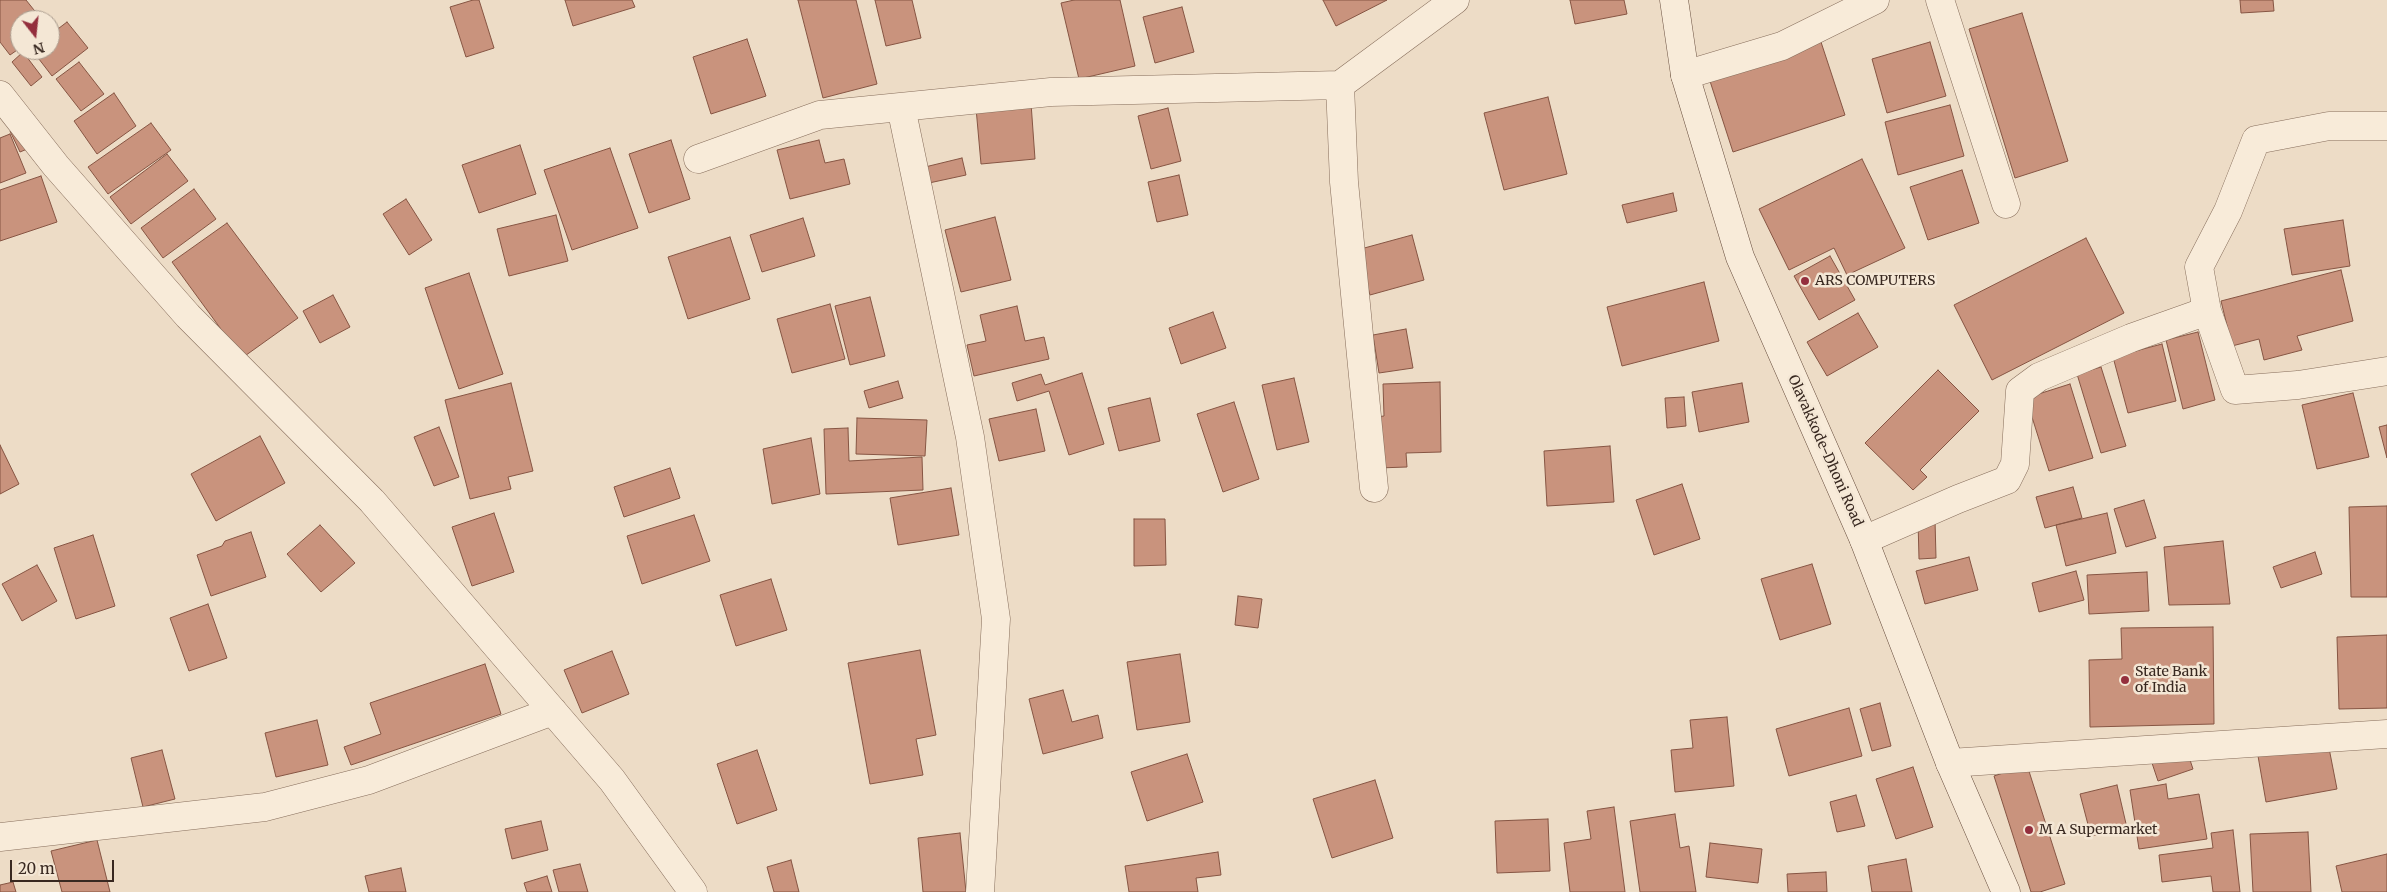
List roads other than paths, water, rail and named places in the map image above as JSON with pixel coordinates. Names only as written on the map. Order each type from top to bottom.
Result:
[{"type":"street","points":[[698,159],[820,115],[1051,92],[1340,85],[1455,0]]},
{"type":"street","name":"Olavakkode-Dhoni Road","points":[[1674,0],[1685,75],[1740,257],[1864,540],[1950,763],[2006,892]]},
{"type":"street","points":[[1685,75],[1782,46],[1876,0]]},
{"type":"street","points":[[1940,0],[2006,204]]},
{"type":"street","points":[[1340,85],[1344,182],[1374,488]]},
{"type":"street","points":[[0,95],[56,166],[182,308],[372,501],[612,780],[693,892]]},
{"type":"street","points":[[901,107],[970,437],[996,619],[980,892]]},
{"type":"street","points":[[2387,126],[2329,126],[2256,140],[2228,211],[2199,267],[2207,311],[2235,390],[2387,372]]},
{"type":"street","points":[[1864,540],[2007,480],[2015,464],[2020,391],[2039,377],[2131,338],[2207,311]]},
{"type":"street","points":[[0,837],[265,807],[369,780],[553,711]]},
{"type":"street","points":[[1950,763],[2387,734]]},
{"type":"place","name":"ARS COMPUTERS","points":[[1805,281]]},
{"type":"place","name":"State Bank of India","points":[[2125,680]]},
{"type":"place","name":"M A Supermarket","points":[[2029,830]]}]
